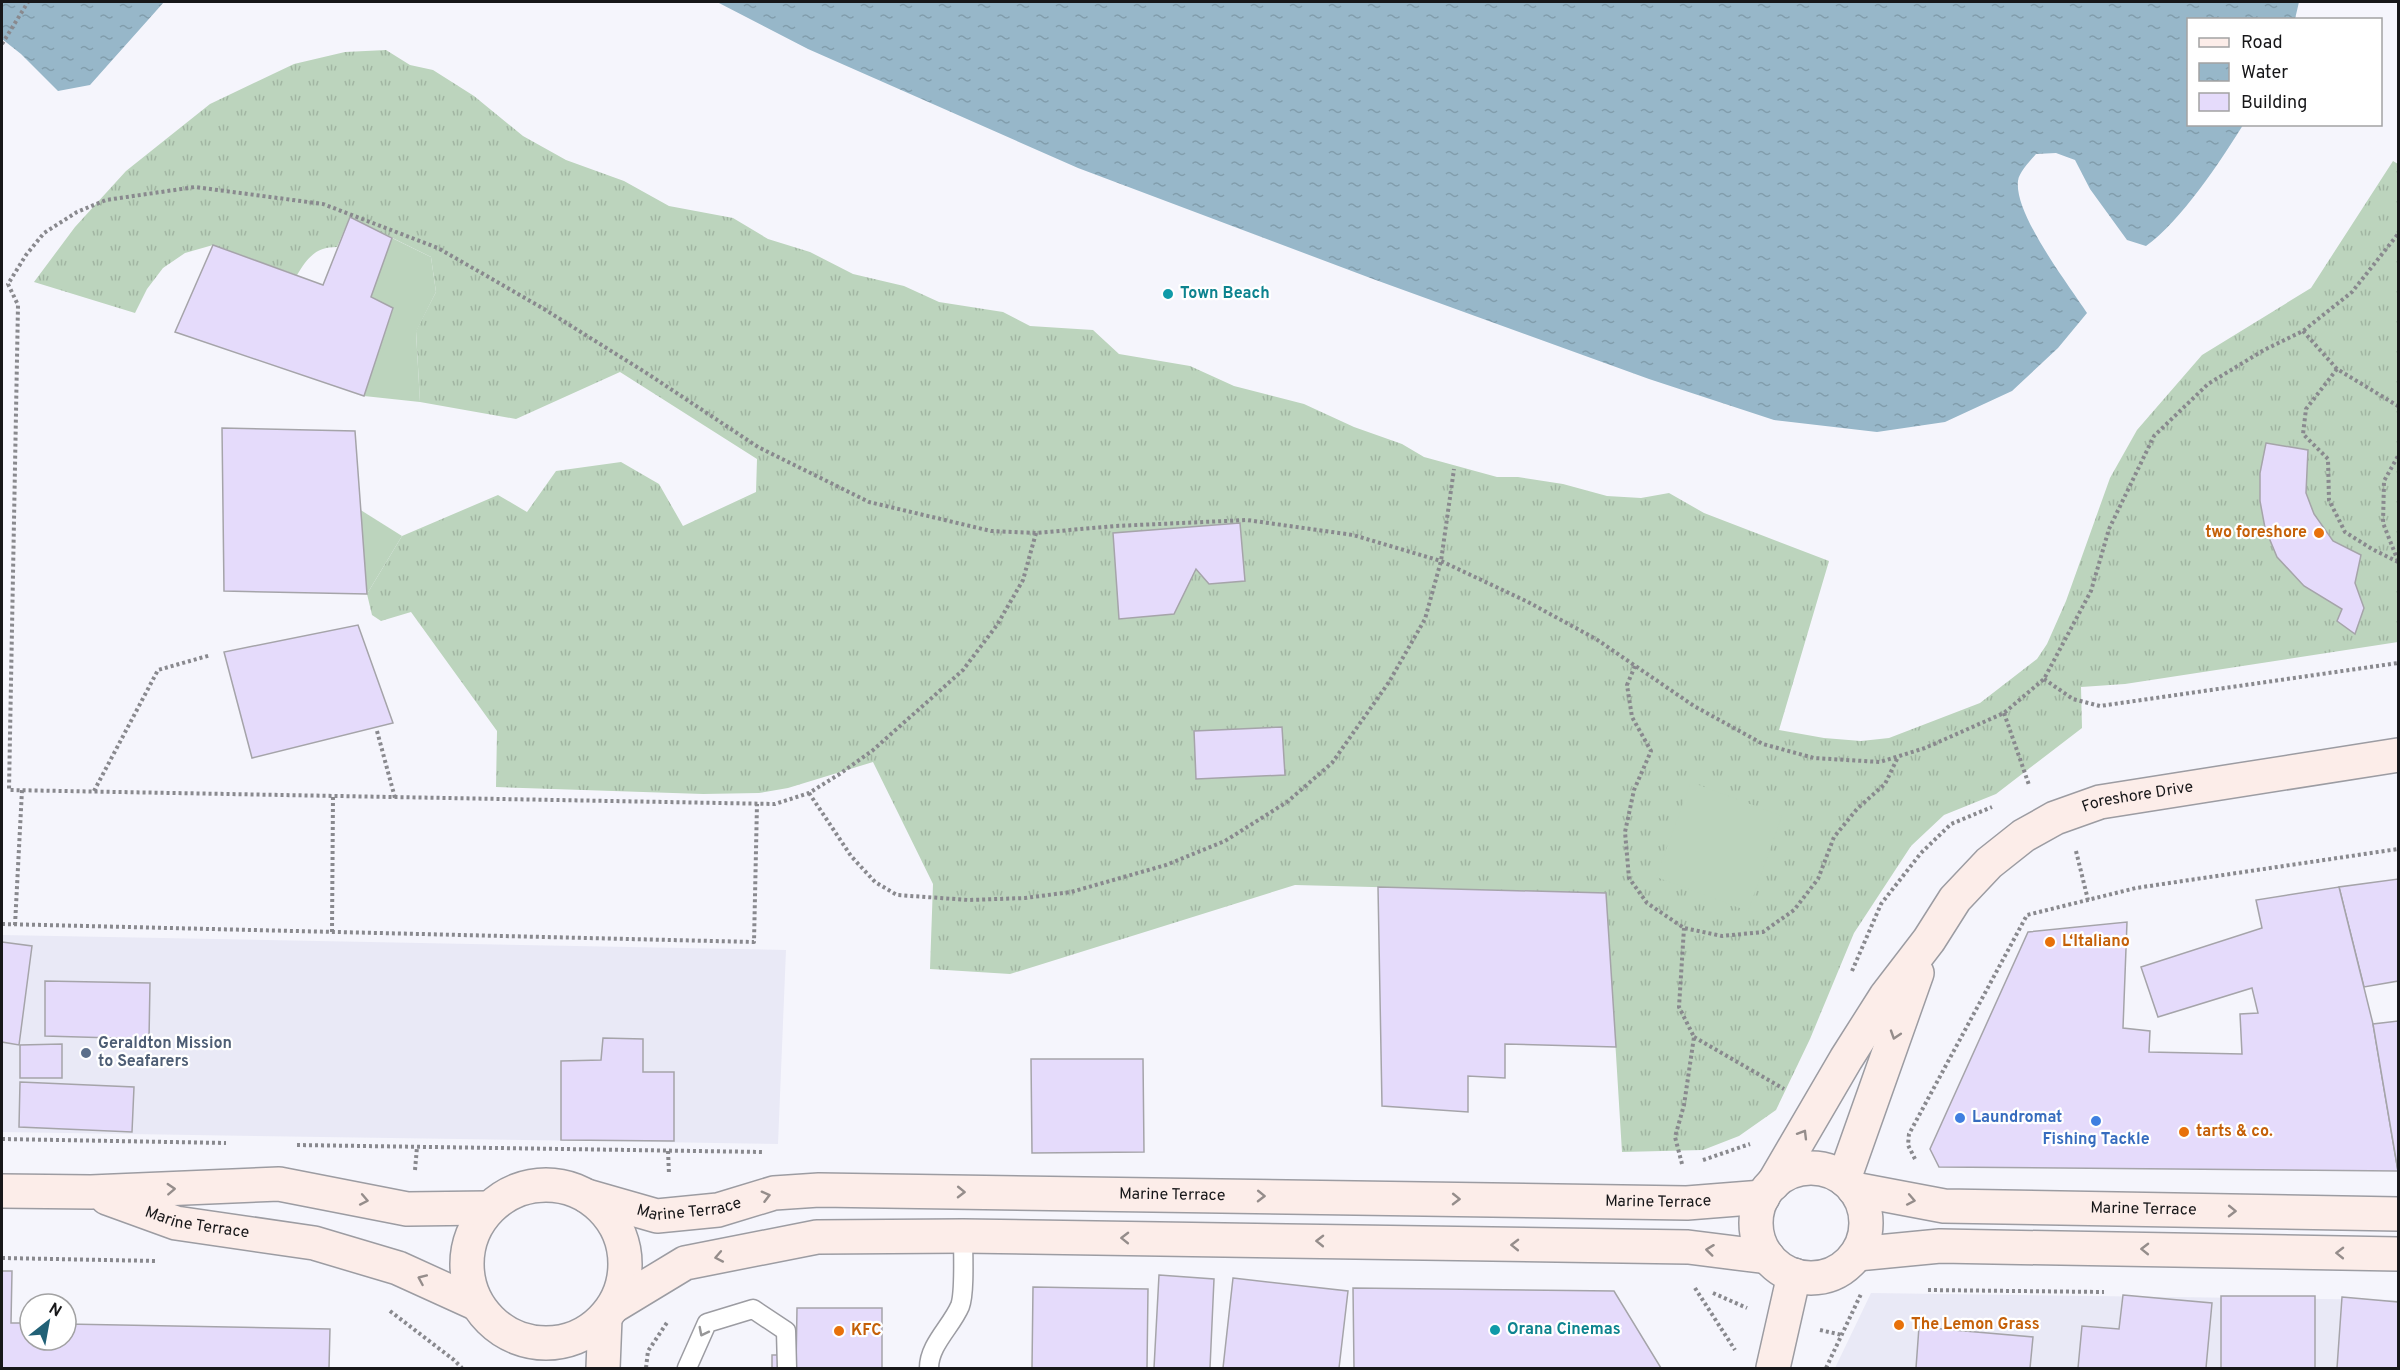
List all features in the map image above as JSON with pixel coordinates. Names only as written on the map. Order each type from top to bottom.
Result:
[{"type":"street","name":"Foreshore Drive","points":[[1768,1190],[1886,996],[1929,940],[1955,899],[1989,863],[2023,836],[2055,818],[2100,802],[2398,755]]},
{"type":"street","name":"Foreshore Drive","points":[[1849,1184],[1908,994],[1929,940]]},
{"type":"street","points":[[603,1368],[609,1312],[623,1284],[625,1259],[620,1235],[608,1214],[587,1196],[562,1186],[535,1184],[509,1192],[488,1208],[473,1229],[466,1253],[467,1278],[476,1302],[490,1321],[510,1335],[529,1342],[550,1344],[570,1340],[589,1331],[609,1312],[685,1263],[817,1237],[963,1236],[1688,1247],[1781,1266],[1812,1278],[1829,1275],[1845,1267],[1857,1254],[1865,1237],[1866,1218],[1861,1200],[1849,1184],[1831,1172],[1816,1168],[1800,1169],[1786,1174],[1768,1190],[1758,1212],[1757,1228],[1760,1244],[1781,1266],[1773,1368]]},
{"type":"street","name":"Marine Terrace","points":[[2,1191],[91,1192],[279,1184],[407,1209],[488,1208]]},
{"type":"street","name":"Marine Terrace","points":[[1849,1184],[1944,1206],[2398,1214]]},
{"type":"street","name":"Marine Terrace","points":[[587,1196],[657,1216],[717,1210],[774,1193],[819,1190],[1687,1203],[1768,1190]]},
{"type":"street","name":"Marine Terrace","points":[[91,1192],[176,1223],[315,1243],[398,1268],[476,1302]]},
{"type":"street","points":[[1857,1254],[1940,1246],[2398,1254]]},
{"type":"street","points":[[510,1335],[523,1368]]},
{"type":"lane","points":[[929,1368],[939,1339],[961,1305],[963,1236]]},
{"type":"lane","points":[[687,1368],[707,1323],[753,1309],[786,1331],[788,1368]]},
{"type":"path","points":[[2,44],[28,2]]},
{"type":"path","points":[[1036,533],[1023,580],[997,625],[963,670],[872,751],[809,793],[775,804],[9,790],[18,305],[8,284],[26,255],[44,233],[77,212],[106,200],[195,187],[323,204],[438,248],[553,315],[758,447],[869,502],[991,531],[1036,533],[1115,526],[1247,520],[1353,535],[1441,561],[1528,602],[1586,633],[1694,706],[1762,744],[1814,758],[1880,762],[1925,748],[2004,713],[2044,679],[2091,591],[2109,529],[2154,436],[2208,384],[2264,350],[2303,331],[2352,292],[2398,234]]},
{"type":"path","points":[[2303,331],[2337,369],[2398,406]]},
{"type":"path","points":[[2337,369],[2306,409],[2303,434],[2328,459],[2329,500],[2345,531],[2372,549],[2398,562]]},
{"type":"path","points":[[2398,456],[2384,481],[2383,523],[2398,562]]},
{"type":"path","points":[[809,793],[851,856],[874,882],[897,895],[969,900],[1025,898],[1071,892],[1166,865],[1225,841],[1287,802],[1332,763],[1389,682],[1425,619],[1441,561],[1454,469]]},
{"type":"path","points":[[94,791],[158,670],[211,655]]},
{"type":"path","points":[[2044,679],[2073,699],[2100,705],[2398,663]]},
{"type":"path","points":[[1635,666],[1627,685],[1632,717],[1651,751],[1634,790],[1625,832],[1629,878],[1647,903],[1684,928],[1722,936],[1763,932],[1794,910],[1818,879],[1834,837],[1857,809],[1885,783],[1899,756]]},
{"type":"path","points":[[377,731],[395,798]]},
{"type":"path","points":[[15,925],[22,790]]},
{"type":"path","points":[[332,932],[333,797]]},
{"type":"path","points":[[2,924],[754,942],[757,804]]},
{"type":"path","points":[[1916,1161],[1908,1145],[1909,1134],[2027,915],[2136,888],[2398,849]]},
{"type":"path","points":[[2076,850],[2088,900]]},
{"type":"path","points":[[1684,928],[1679,1007],[1694,1037],[1785,1090]]},
{"type":"path","points":[[1683,1166],[1675,1137],[1684,1105],[1694,1037]]},
{"type":"path","points":[[2,1140],[229,1143]]},
{"type":"path","points":[[289,1144],[768,1152]]},
{"type":"path","points":[[668,1151],[669,1181]]},
{"type":"path","points":[[2,1258],[167,1261]]},
{"type":"path","points":[[1691,1282],[1738,1354]]},
{"type":"path","points":[[1826,1368],[1863,1289]]},
{"type":"path","points":[[385,1308],[462,1368]]},
{"type":"path","points":[[646,1368],[648,1351],[673,1314]]},
{"type":"path","points":[[1826,1331],[1842,1335]]},
{"type":"shaded area","points":[[2,935],[786,950],[778,1144],[2,1132]]},
{"type":"shaded area","points":[[1871,1293],[2398,1300],[2398,1368],[1835,1368]]},
{"type":"green space","points":[[386,50],[410,65],[433,70],[474,96],[523,136],[566,160],[624,181],[669,206],[733,218],[768,239],[810,252],[853,274],[904,286],[939,302],[1003,312],[1030,326],[1093,330],[1119,354],[1190,366],[1234,386],[1304,404],[1354,427],[1402,444],[1424,457],[1497,477],[1518,477],[1563,484],[1607,496],[1641,498],[1669,493],[1704,513],[1829,561],[1779,730],[1824,738],[1861,741],[1889,738],[1980,703],[2037,659],[2047,644],[2066,601],[2110,478],[2137,430],[2202,355],[2311,288],[2393,161],[2398,164],[2398,642],[2125,684],[2081,687],[2082,728],[1996,794],[1944,815],[1911,846],[1854,933],[1810,1039],[1776,1110],[1739,1136],[1703,1150],[1622,1152],[1606,893],[1295,885],[1010,974],[930,969],[933,884],[873,762],[788,788],[759,793],[703,794],[496,787],[497,731],[411,612],[381,621],[372,615],[367,594],[402,536],[498,495],[527,512],[556,471],[621,462],[659,484],[683,526],[756,492],[757,459],[620,372],[516,419],[420,402],[416,331],[436,292],[431,257],[350,217],[337,247],[323,249],[313,254],[297,275],[213,245],[185,253],[163,268],[147,289],[135,313],[34,282],[75,227],[126,171],[210,104],[294,64],[345,52]]},
{"type":"green space","points":[[392,238],[431,257],[436,292],[416,332],[420,402],[364,396],[393,309],[371,297]]},
{"type":"green space","points":[[359,509],[402,536],[367,594]]},
{"type":"green space","points":[[1691,782],[1782,816],[1748,911],[1656,877]]},
{"type":"water","points":[[2,2],[164,2],[90,85],[58,91],[21,54],[2,39]]},
{"type":"water","points":[[717,2],[2299,2],[2295,18],[2187,18],[2187,126],[2242,126],[2186,206],[2173,222],[2146,246],[2127,240],[2090,189],[2075,160],[2056,153],[2036,154],[2025,167],[2018,181],[2024,211],[2044,248],[2087,313],[2058,348],[2012,391],[1945,422],[1877,432],[1774,420],[1649,379],[1373,279],[1078,168],[808,49]]},
{"type":"building","points":[[350,217],[392,238],[371,297],[393,308],[364,396],[175,332],[213,245],[323,285]]},
{"type":"building","points":[[222,428],[355,431],[367,594],[224,591]]},
{"type":"building","points":[[2266,443],[2308,450],[2306,493],[2314,514],[2333,541],[2361,555],[2355,583],[2364,608],[2355,634],[2337,621],[2342,609],[2304,586],[2277,557],[2265,528],[2260,501],[2260,473]]},
{"type":"building","points":[[1240,523],[1245,581],[1209,584],[1196,569],[1174,614],[1119,619],[1113,533]]},
{"type":"building","points":[[358,625],[393,723],[252,758],[224,652]]},
{"type":"building","points":[[1282,727],[1285,775],[1196,779],[1194,731]]},
{"type":"building","points":[[2398,879],[2398,981],[2364,987],[2339,887]]},
{"type":"building","points":[[1378,887],[1606,893],[1616,1047],[1505,1044],[1505,1078],[1468,1076],[1468,1112],[1382,1106]]},
{"type":"building","points":[[2339,887],[2373,1024],[2398,1171],[1939,1167],[1930,1149],[2028,932],[2127,922],[2123,1028],[2150,1031],[2149,1052],[2242,1054],[2240,1014],[2258,1013],[2252,988],[2158,1017],[2141,967],[2262,928],[2256,900]]},
{"type":"building","points":[[2,942],[32,946],[19,1045],[2,1042]]},
{"type":"building","points":[[45,981],[150,983],[149,1039],[45,1036]]},
{"type":"building","points":[[2398,1021],[2398,1171],[2373,1024]]},
{"type":"building","points":[[603,1038],[643,1039],[643,1072],[674,1072],[674,1141],[561,1140],[561,1061],[601,1060]]},
{"type":"building","points":[[62,1044],[62,1078],[20,1078],[20,1045]]},
{"type":"building","points":[[1031,1059],[1143,1059],[1144,1152],[1032,1153]]},
{"type":"building","points":[[20,1082],[134,1087],[132,1132],[19,1127]]},
{"type":"building","points":[[2,1271],[12,1271],[11,1323],[18,1323],[18,1352],[78,1352],[78,1324],[330,1329],[329,1368],[2,1368]]},
{"type":"building","points":[[1159,1275],[1214,1279],[1210,1368],[1154,1368]]},
{"type":"building","points":[[1233,1278],[1348,1291],[1339,1368],[1223,1368]]},
{"type":"building","points":[[1033,1287],[1148,1289],[1147,1368],[1032,1368]]},
{"type":"building","name":"Orana Cinemas","points":[[1353,1288],[1614,1291],[1661,1368],[1354,1368]]},
{"type":"building","points":[[2123,1295],[2212,1303],[2206,1368],[2078,1368],[2082,1326],[2119,1329]]},
{"type":"building","points":[[2221,1296],[2315,1296],[2315,1368],[2221,1368]]},
{"type":"building","points":[[2342,1297],[2398,1302],[2398,1368],[2337,1368]]},
{"type":"building","name":"KFC","points":[[797,1308],[882,1308],[882,1368],[796,1368]]},
{"type":"building","points":[[1919,1327],[2033,1337],[2030,1368],[1916,1368]]},
{"type":"building","points":[[772,1355],[796,1355],[796,1368],[772,1368]]},
{"type":"place","name":"Town Beach","points":[[1168,294]]},
{"type":"place","name":"two foreshore","points":[[2319,533]]},
{"type":"place","name":"L‘Italiano","points":[[2050,942]]},
{"type":"place","name":"Geraldton Mission to Seafarers","points":[[86,1053]]},
{"type":"place","name":"Laundromat","points":[[1960,1118]]},
{"type":"place","name":"Fishing Tackle","points":[[2096,1121]]},
{"type":"place","name":"tarts & co.","points":[[2184,1132]]},
{"type":"place","name":"The Lemon Grass","points":[[1899,1325]]},
{"type":"place","name":"Orana Cinemas","points":[[1495,1330]]},
{"type":"place","name":"KFC","points":[[839,1331]]}]
